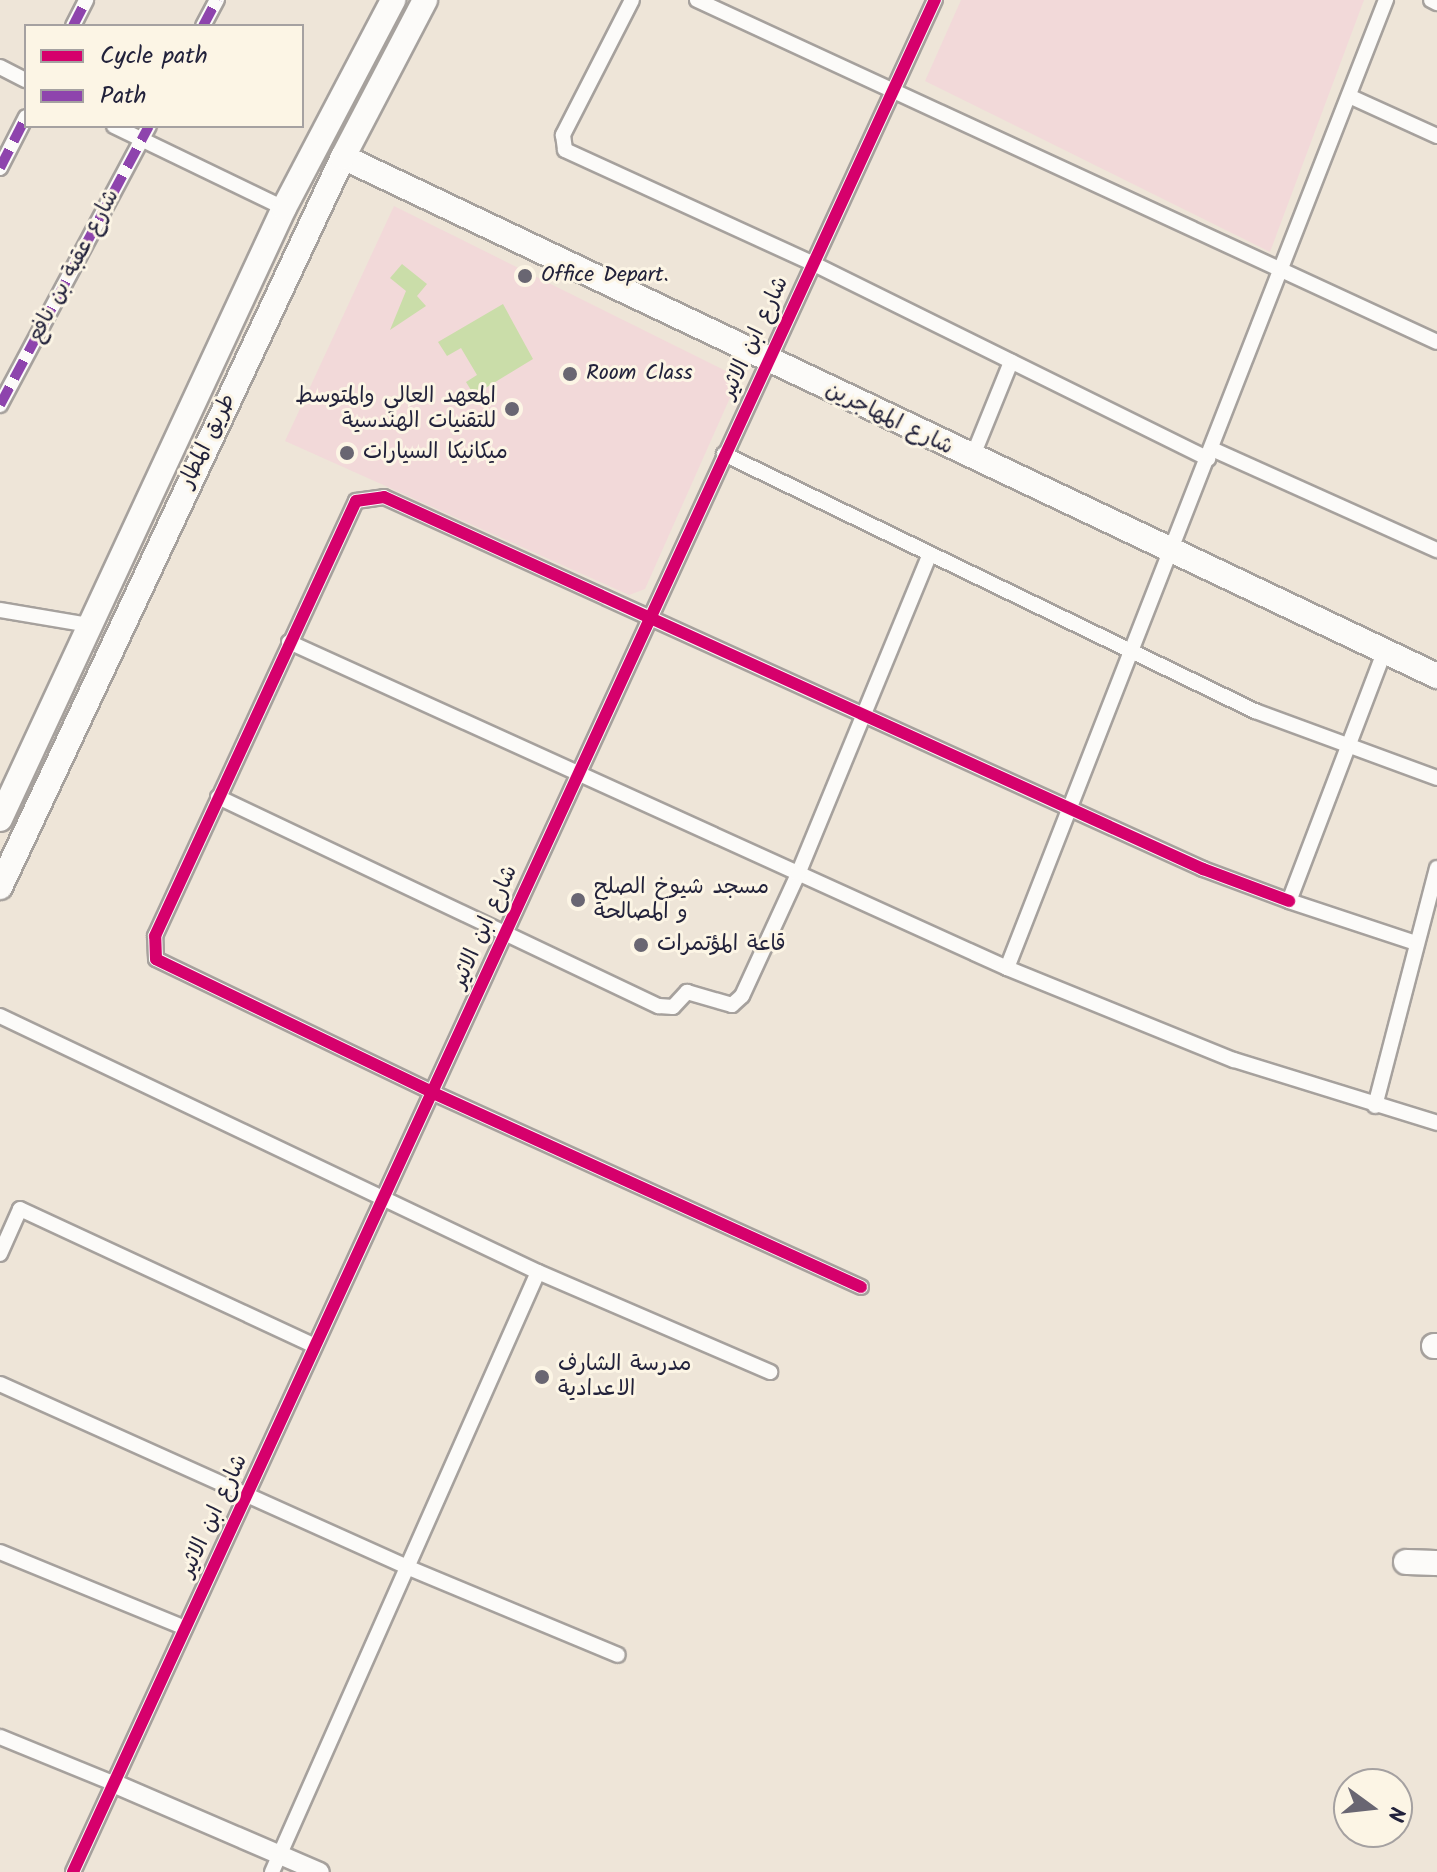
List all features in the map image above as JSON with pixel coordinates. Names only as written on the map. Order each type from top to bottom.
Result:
[{"type":"main road","name":"طريق المطار","points":[[0,819],[284,208],[393,0]]},
{"type":"main road","name":"طريق المطار","points":[[0,887],[343,157],[425,0]]},
{"type":"main road","name":"شارع المهاجرين","points":[[343,157],[1383,655],[1437,676]]},
{"type":"main road","points":[[1406,1562],[1437,1563]]},
{"type":"street","points":[[74,24],[86,0]]},
{"type":"street","points":[[204,24],[217,0]]},
{"type":"street","points":[[632,0],[563,135],[565,150],[812,263],[1011,362],[1210,454],[1437,550]]},
{"type":"street","points":[[697,0],[1280,273],[1437,342]]},
{"type":"street","name":"شارع ابن الاثير","points":[[73,1872],[648,617],[935,0]]},
{"type":"street","points":[[1007,968],[1386,0]]},
{"type":"street","points":[[1431,0],[1437,3]]},
{"type":"street","points":[[0,67],[24,79]]},
{"type":"street","points":[[1349,96],[1437,136]]},
{"type":"street","points":[[0,168],[24,121]]},
{"type":"street","points":[[118,128],[284,208]]},
{"type":"street","name":"شارع عقبة بن نافع","points":[[0,405],[148,128]]},
{"type":"street","points":[[972,458],[1011,362]]},
{"type":"street","points":[[724,454],[1255,711],[1347,749],[1437,778]]},
{"type":"street","points":[[861,1287],[432,1092],[156,959],[155,936],[351,507],[370,496],[384,497],[1203,869],[1416,943]]},
{"type":"street","points":[[218,797],[503,934],[666,1008],[687,992],[732,1005],[742,996],[798,874],[930,554]]},
{"type":"street","points":[[0,610],[89,625]]},
{"type":"street","points":[[289,642],[1007,968],[1234,1060],[1437,1123]]},
{"type":"street","points":[[1289,901],[1383,655]]},
{"type":"street","points":[[1375,1106],[1437,868]]},
{"type":"street","points":[[0,1016],[382,1200],[538,1272],[770,1372]]},
{"type":"street","points":[[0,1254],[20,1209],[315,1346]]},
{"type":"street","points":[[272,1872],[538,1272]]},
{"type":"street","points":[[0,1384],[248,1492],[409,1568],[618,1655]]},
{"type":"street","points":[[0,1552],[185,1628]]},
{"type":"street","points":[[0,1737],[320,1872]]},
{"type":"shaded area","points":[[961,0],[1364,0],[1270,252],[925,81]]},
{"type":"shaded area","name":"المعهد العالي والمتوسط للتقنيات الهندسية","points":[[394,206],[728,372],[733,391],[645,589],[629,595],[285,441]]},
{"type":"green space","points":[[402,264],[427,284],[417,296],[426,306],[390,330],[406,291],[390,278]]},
{"type":"green space","points":[[503,304],[533,359],[474,395],[466,382],[477,375],[461,348],[447,356],[438,342]]},
{"type":"marked path","points":[[74,24],[86,0]]},
{"type":"marked path","points":[[204,24],[217,0]]},
{"type":"marked path","points":[[0,168],[24,121]]},
{"type":"marked path","points":[[0,405],[148,128]]},
{"type":"cycle path","points":[[73,1872],[935,0]]},
{"type":"cycle path","points":[[861,1287],[432,1092],[156,959],[155,936],[356,501],[384,497],[1203,869],[1289,901]]},
{"type":"place","name":"Office Depart.","points":[[525,276]]},
{"type":"place","name":"Room Class","points":[[570,374]]},
{"type":"place","name":"المعهد العالي والمتوسط للتقنيات الهندسية","points":[[512,409]]},
{"type":"place","name":"ميكانيكا السيارات","points":[[347,453]]},
{"type":"place","name":"مسجد شيوخ الصلح و المصالحة","points":[[578,900]]},
{"type":"place","name":"قاعة المؤتمرات","points":[[641,945]]},
{"type":"place","name":"مدرسة الشارف الاعدادية","points":[[542,1377]]}]
